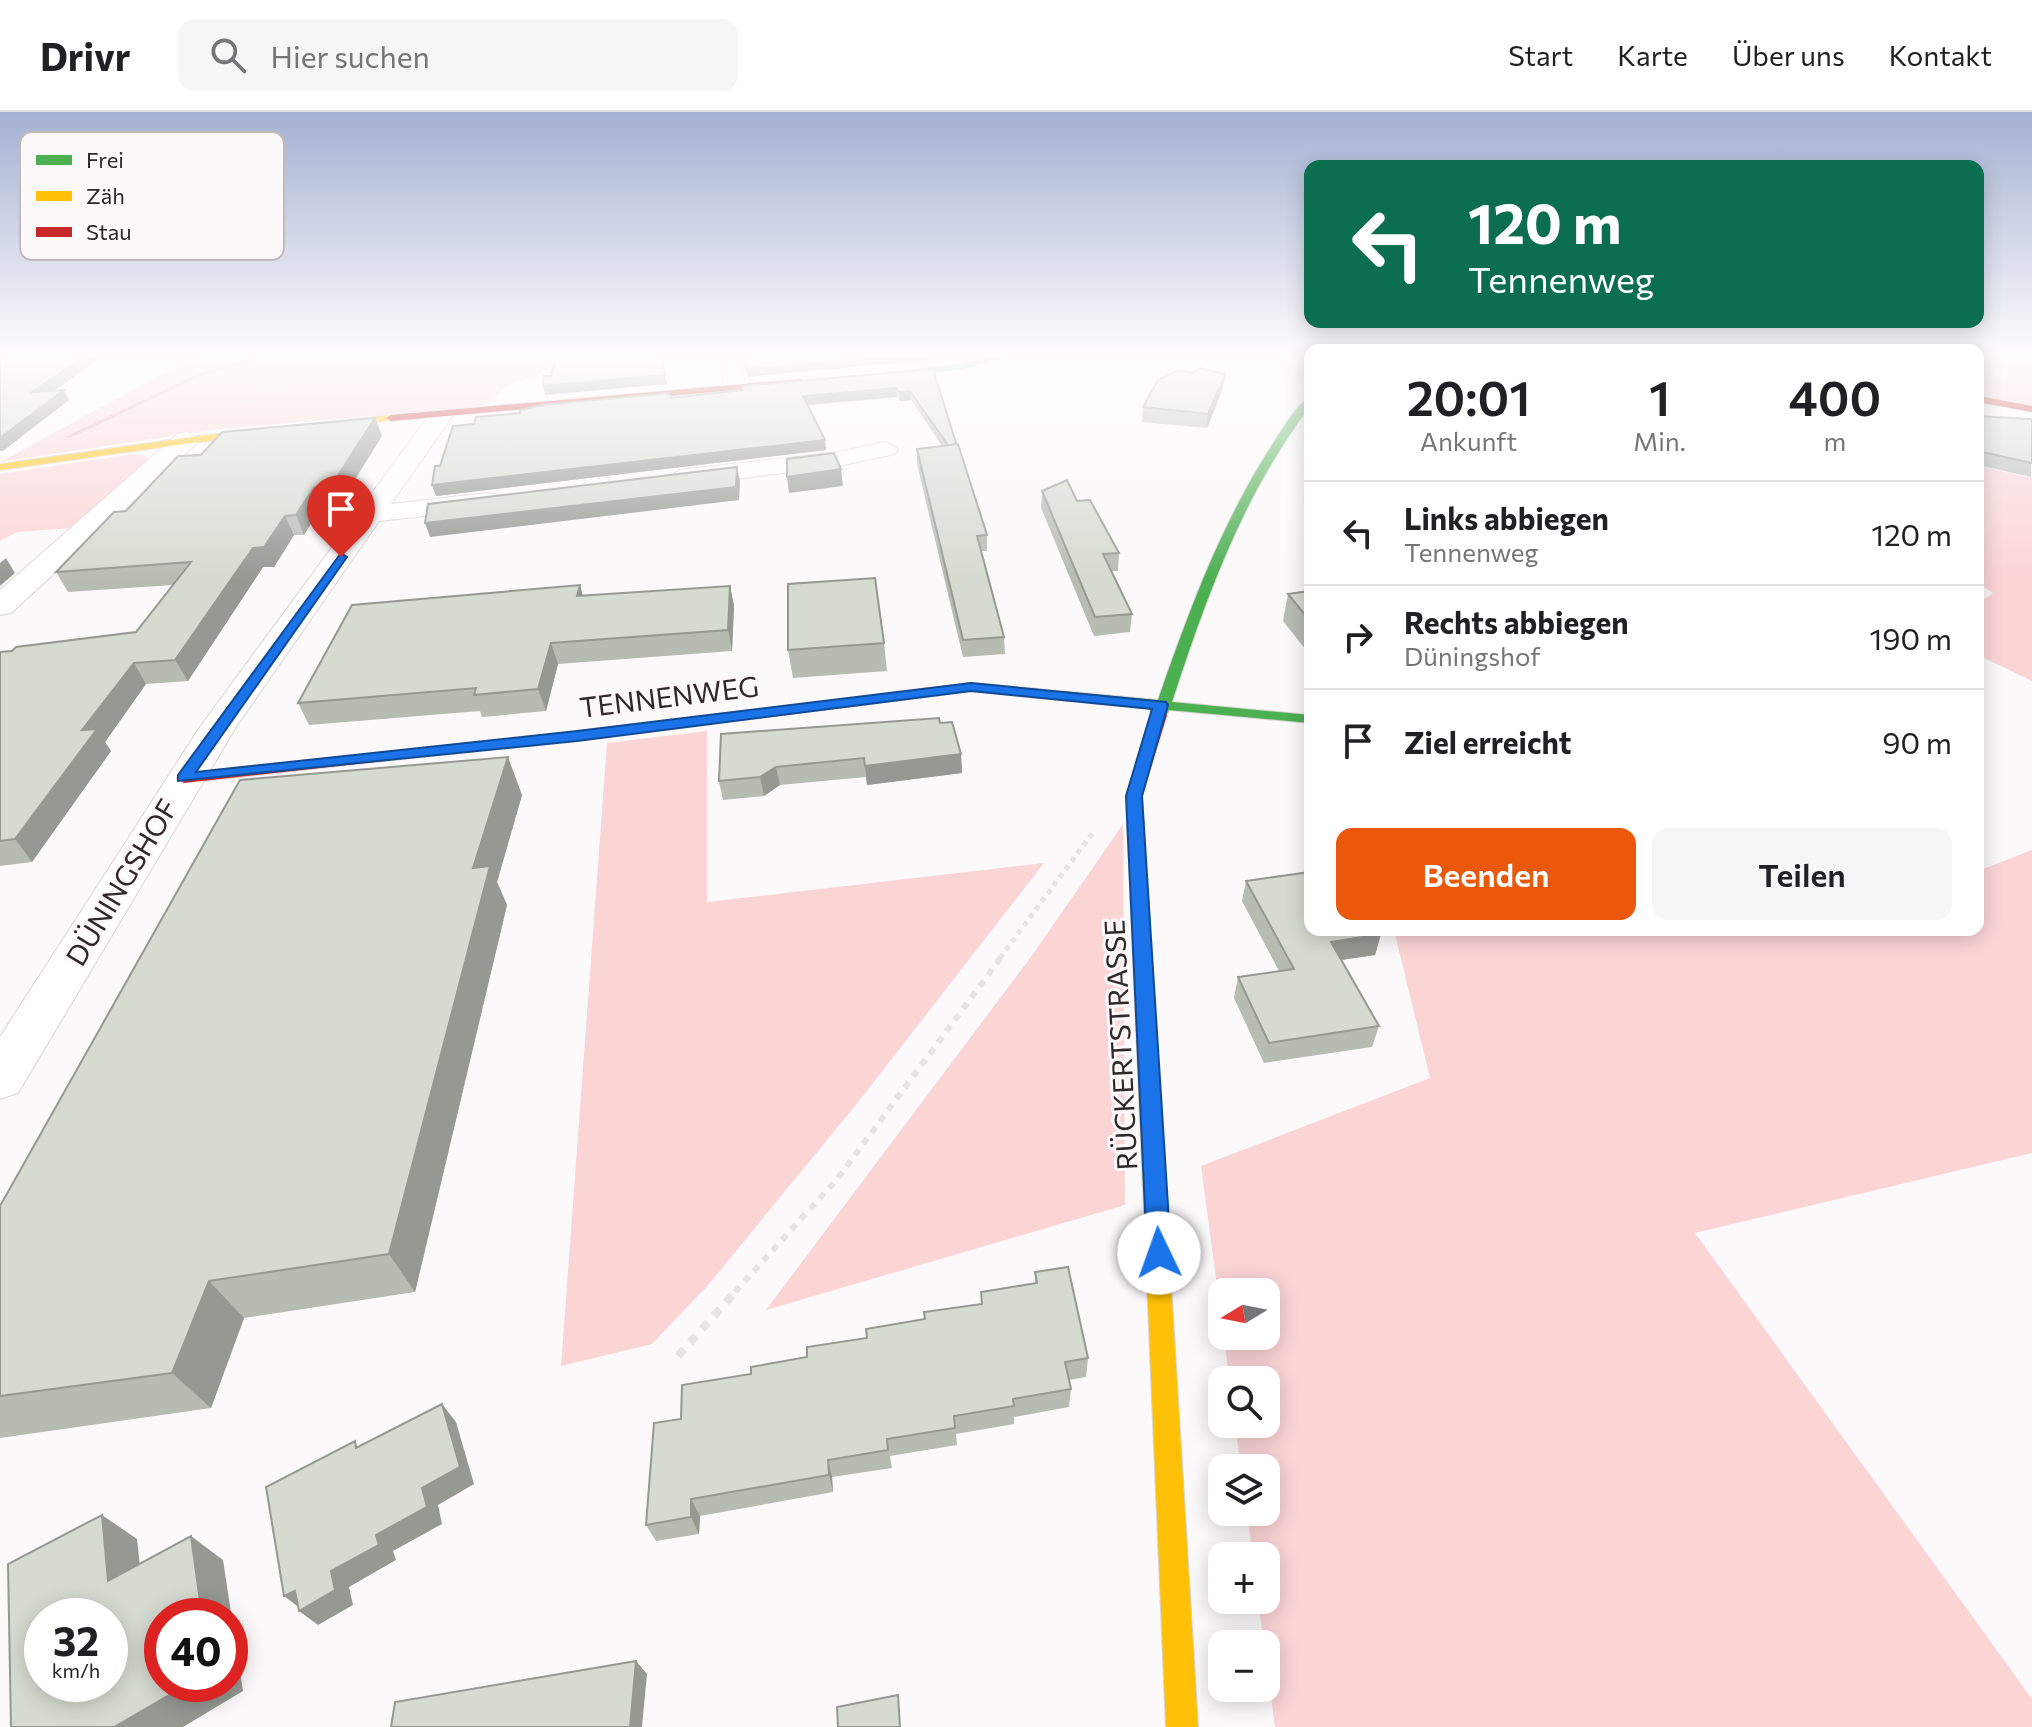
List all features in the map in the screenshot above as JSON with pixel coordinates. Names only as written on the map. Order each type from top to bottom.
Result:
[{"type":"street","points":[[0,467],[191,438],[285,429]]},
{"type":"street","name":"DÜNINGSHOF","points":[[0,1079],[184,778],[431,429]]},
{"type":"street","name":"RÜCKERTSTRASSE","points":[[1182,1727],[1134,796],[1161,705],[1233,519],[1285,429]]},
{"type":"street","points":[[0,606],[191,438]]},
{"type":"street","points":[[651,481],[838,459],[886,449]]},
{"type":"street","points":[[372,514],[511,498]]},
{"type":"street","name":"TENNENWEG","points":[[184,778],[577,736],[971,687],[1304,718]]},
{"type":"path","points":[[191,438],[204,429]]},
{"type":"path","points":[[678,1356],[838,1178],[1106,815],[1134,808]]},
{"type":"shaded area","points":[[60,429],[216,429],[0,462]]},
{"type":"shaded area","points":[[133,454],[146,456],[148,461],[72,528],[17,532],[0,541],[0,474]]},
{"type":"shaded area","points":[[1984,467],[2032,478],[2032,681],[1984,658],[1984,599],[1993,593],[1984,587]]},
{"type":"shaded area","points":[[707,731],[707,902],[1044,863],[859,1101],[709,1284],[652,1344],[561,1366],[607,743]]},
{"type":"shaded area","points":[[1123,824],[1125,1205],[766,1310],[1031,957]]},
{"type":"shaded area","points":[[2032,850],[2032,1153],[1695,1233],[2032,1699],[2032,1727],[1275,1727],[1272,1702],[1280,1702],[1280,1630],[1262,1630],[1260,1614],[1280,1614],[1280,1542],[1251,1542],[1249,1526],[1280,1526],[1280,1454],[1239,1454],[1237,1438],[1280,1438],[1280,1366],[1227,1366],[1226,1350],[1280,1350],[1280,1278],[1216,1278],[1201,1166],[1430,1078],[1395,936],[1984,936],[1984,869]]},
{"type":"building","points":[[0,429],[12,429],[0,438]]},
{"type":"building","points":[[368,429],[331,486],[314,487],[296,515],[285,516],[264,547],[253,548],[175,660],[134,663],[82,730],[97,729],[15,839],[0,841],[0,652],[12,651],[16,647],[136,632],[191,562],[56,572],[114,512],[126,511],[178,456],[201,455],[222,432]]},
{"type":"building","points":[[452,429],[820,429],[825,440],[432,485],[435,466],[440,466]]},
{"type":"building","points":[[937,429],[952,429],[956,443],[948,445]]},
{"type":"building","points":[[1984,429],[2032,429],[2032,463],[1984,452]]},
{"type":"building","points":[[958,444],[987,535],[977,536],[1004,637],[963,640],[917,449]]},
{"type":"building","points":[[834,453],[841,469],[787,477],[787,459]]},
{"type":"building","points":[[737,467],[736,487],[425,523],[428,504]]},
{"type":"building","points":[[1067,480],[1077,501],[1090,500],[1119,553],[1103,554],[1132,614],[1095,617],[1042,491]]},
{"type":"building","points":[[875,578],[884,643],[788,650],[788,584]]},
{"type":"building","points":[[580,585],[577,596],[730,586],[728,630],[551,643],[538,689],[474,695],[476,688],[298,703],[352,605]]},
{"type":"building","points":[[1304,592],[1304,614],[1288,594]]},
{"type":"building","points":[[939,718],[940,723],[952,722],[961,754],[865,766],[864,758],[776,767],[760,777],[719,781],[721,734]]},
{"type":"building","points":[[508,757],[473,868],[490,866],[389,1254],[209,1281],[172,1373],[0,1396],[0,1206],[240,780]]},
{"type":"building","points":[[1304,873],[1304,936],[1368,936],[1331,942],[1379,1026],[1269,1043],[1238,977],[1294,969],[1246,881]]},
{"type":"building","points":[[1068,1267],[1088,1358],[1065,1362],[1071,1389],[1013,1399],[1014,1406],[954,1416],[955,1428],[887,1439],[888,1450],[828,1460],[829,1475],[691,1499],[691,1517],[646,1525],[654,1423],[681,1419],[682,1385],[751,1374],[751,1367],[807,1357],[807,1347],[867,1338],[866,1329],[925,1319],[924,1312],[982,1304],[981,1292],[1037,1283],[1035,1272]]},
{"type":"building","points":[[442,1404],[460,1467],[422,1488],[427,1507],[376,1535],[379,1545],[331,1571],[335,1590],[299,1611],[295,1591],[284,1596],[266,1487],[355,1441],[356,1448]]},
{"type":"building","points":[[102,1515],[108,1581],[191,1536],[200,1598],[144,1598],[144,1702],[157,1702],[114,1727],[11,1727],[8,1564]]},
{"type":"building","points":[[636,1661],[630,1727],[391,1727],[395,1702]]},
{"type":"building","points":[[898,1695],[900,1727],[838,1727],[837,1707]]},
{"type":"waterway","points":[[68,437],[84,429]]},
{"type":"traffic: fast","points":[[1160,715],[1188,632],[1221,550],[1260,472],[1288,429]]},
{"type":"traffic: fast","points":[[846,703],[971,687],[1304,718]]},
{"type":"traffic: slow","points":[[0,467],[287,429]]},
{"type":"traffic: slow","points":[[534,741],[846,703]]},
{"type":"traffic: slow","points":[[1148,1071],[1182,1727]]},
{"type":"traffic: jam","points":[[1148,1071],[1134,796],[1160,715]]},
{"type":"traffic: jam","points":[[184,778],[534,741]]},
{"type":"route","points":[[341,557],[184,778],[577,736],[971,687],[1161,705],[1134,796],[1159,1253]]}]
